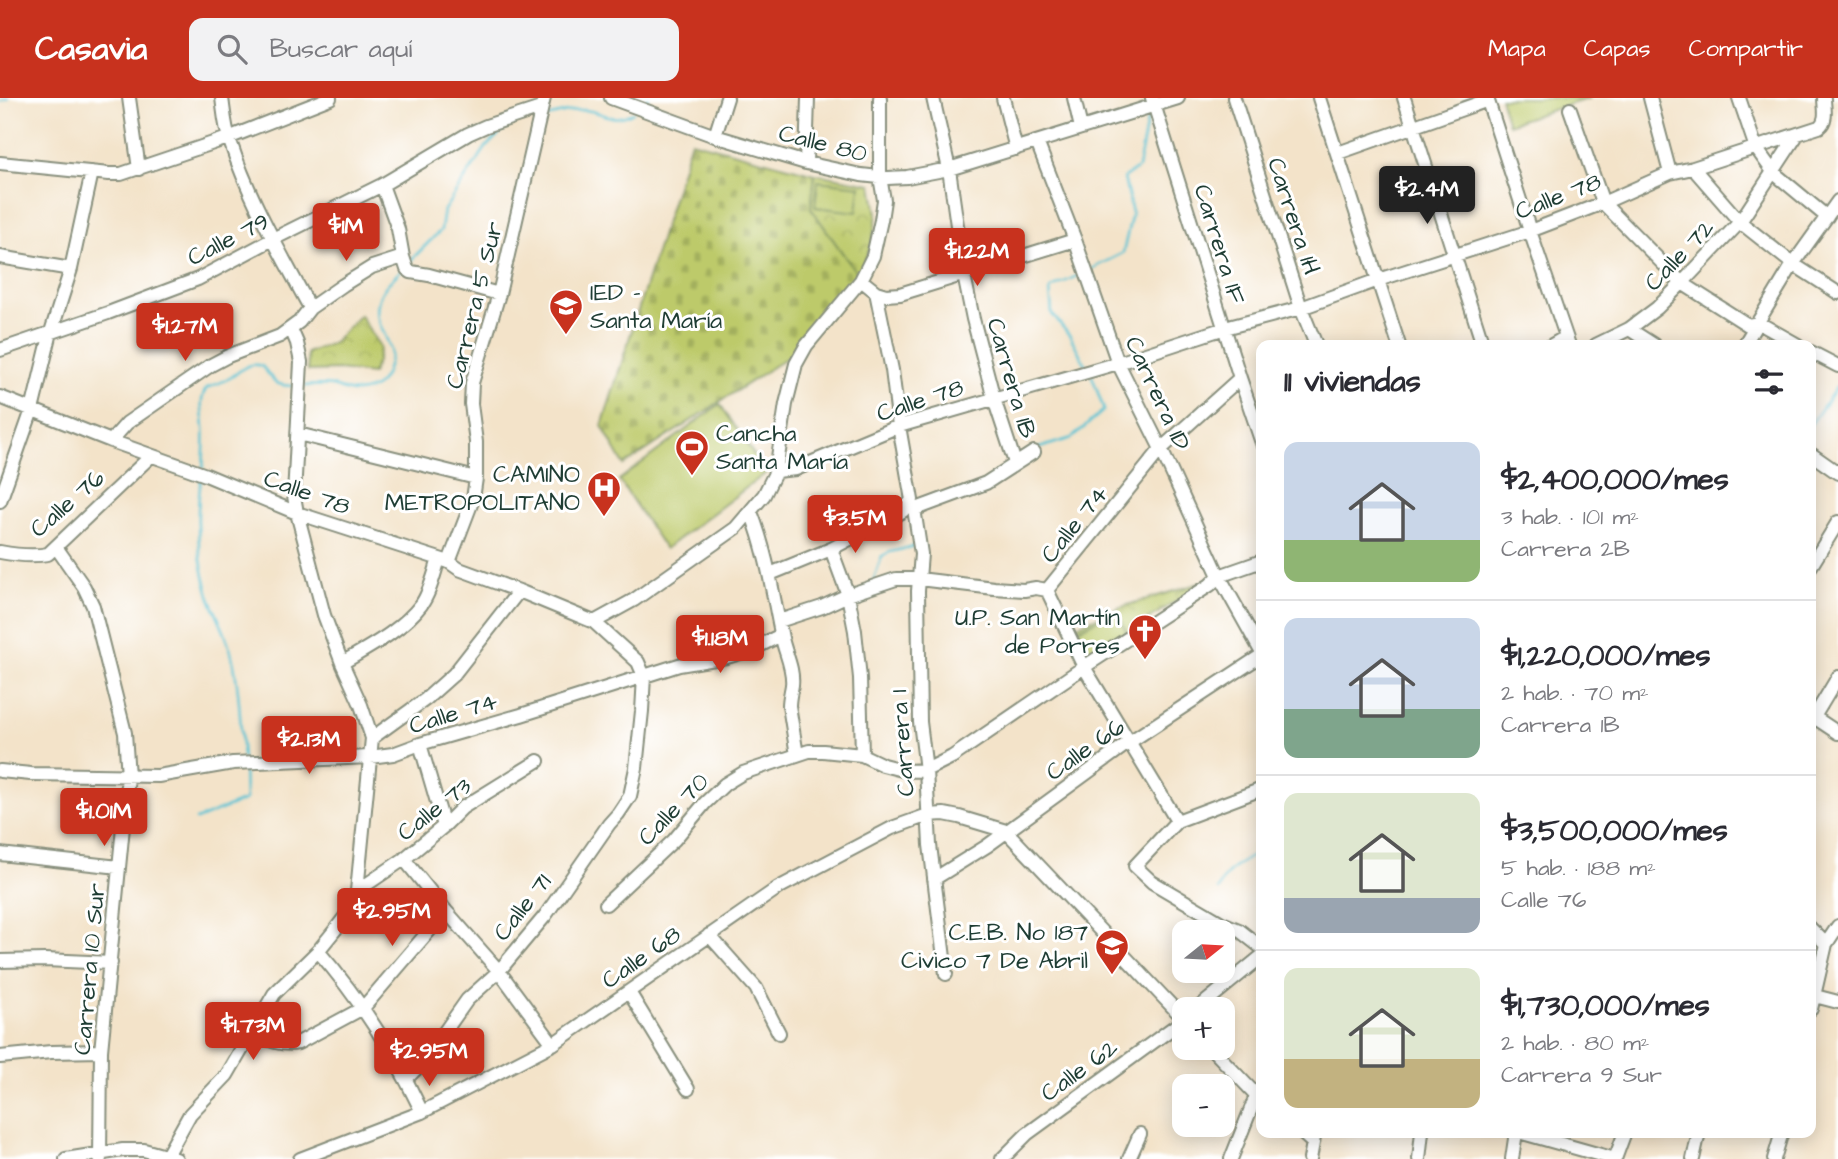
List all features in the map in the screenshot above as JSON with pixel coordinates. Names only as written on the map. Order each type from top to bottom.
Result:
[{"type":"street","points":[[129,98],[139,169]]},
{"type":"street","points":[[222,98],[228,138],[241,170],[272,239],[310,308]]},
{"type":"street","name":"Calle 80","points":[[611,98],[715,135],[806,163],[880,177],[907,177],[949,169],[1081,128],[1153,102],[1178,98]]},
{"type":"street","points":[[715,135],[727,98]]},
{"type":"street","points":[[806,163],[808,98]]},
{"type":"street","points":[[594,622],[634,600],[736,528],[764,495],[776,471],[786,404],[796,364],[806,346],[861,280],[873,256],[884,200],[880,177],[880,98]]},
{"type":"street","name":"Carrera 1B","points":[[933,98],[949,169],[973,319],[994,399],[1014,460]]},
{"type":"street","points":[[1003,98],[1016,149]]},
{"type":"street","points":[[1074,98],[1081,128]]},
{"type":"street","name":"Carrera 1H","points":[[1234,98],[1301,308],[1314,340]]},
{"type":"street","points":[[1319,98],[1397,340]]},
{"type":"street","points":[[1404,98],[1481,340]]},
{"type":"street","points":[[1650,98],[1670,173]]},
{"type":"street","points":[[1740,98],[1756,148],[1774,173],[1827,217]]},
{"type":"street","name":"Calle 78","points":[[776,471],[796,469],[822,460],[899,426],[1118,363],[1225,328],[1301,308],[1530,231],[1670,173],[1819,127],[1824,124],[1825,119],[1824,98]]},
{"type":"street","points":[[1338,153],[1488,99],[1567,340]]},
{"type":"street","points":[[0,163],[121,174],[228,138],[322,100]]},
{"type":"street","name":"Carrera 1F","points":[[1153,102],[1256,425]]},
{"type":"street","name":"Carrera 5 Sur","points":[[342,663],[374,645],[399,626],[421,604],[472,499],[476,478],[476,442],[471,404],[472,383],[499,294],[542,103]]},
{"type":"street","name":"Calle 79","points":[[0,350],[198,279],[382,185],[468,134],[542,103]]},
{"type":"street","points":[[1570,109],[1603,203],[1682,283],[1748,325],[1759,323],[1789,340]]},
{"type":"street","name":"Calle 72","points":[[1607,340],[1629,329],[1657,308],[1740,222],[1797,135]]},
{"type":"street","name":"Carrera 1D","points":[[1037,142],[1118,363],[1219,576],[1256,643]]},
{"type":"street","points":[[1693,168],[1740,222],[1793,264],[1838,293]]},
{"type":"street","points":[[0,501],[32,410],[51,331],[71,269],[92,172]]},
{"type":"street","name":"Calle 80","points":[[884,200],[892,188],[907,177]]},
{"type":"street","points":[[382,185],[398,229],[405,263],[411,272],[499,294]]},
{"type":"street","points":[[1747,340],[1793,264],[1838,201]]},
{"type":"street","points":[[861,280],[876,292],[886,295],[901,294],[1075,240]]},
{"type":"street","points":[[0,257],[71,269]]},
{"type":"street","points":[[111,441],[127,423],[211,365],[291,329],[310,308],[372,267],[405,263]]},
{"type":"street","name":"Carrera 1","points":[[876,292],[892,370],[921,554],[920,722],[934,879],[946,974]]},
{"type":"street","points":[[66,1159],[144,1150],[169,1158],[190,1114],[226,1075],[274,994],[318,951],[352,908],[357,891],[372,738],[324,615],[297,513],[294,496],[300,386],[299,353],[291,329]]},
{"type":"street","points":[[1629,329],[1646,340]]},
{"type":"street","points":[[1816,355],[1838,366]]},
{"type":"street","name":"Calle 74","points":[[779,621],[822,607],[848,594],[897,579],[1047,590],[1161,449],[1240,378]]},
{"type":"street","name":"Calle 78","points":[[0,397],[297,513],[444,561],[594,622],[638,662],[644,676]]},
{"type":"street","points":[[298,434],[476,478]]},
{"type":"street","points":[[770,573],[831,549],[914,504],[986,483],[1014,460],[1034,452]]},
{"type":"street","name":"Calle 76","points":[[0,552],[18,556],[48,554],[152,456]]},
{"type":"street","points":[[1816,458],[1838,474]]},
{"type":"street","points":[[751,512],[761,537],[792,676],[789,706],[797,755]]},
{"type":"street","points":[[1816,547],[1838,522]]},
{"type":"street","name":"Carrera 10 Sur","points":[[56,547],[84,587],[93,606],[125,733],[128,776],[101,1051],[101,1156]]},
{"type":"street","points":[[831,549],[848,594],[855,631],[860,678],[862,755],[883,765],[906,771],[926,770],[952,757],[1210,585],[1219,576],[1256,563]]},
{"type":"street","points":[[1047,590],[1084,667],[1177,821]]},
{"type":"street","points":[[372,738],[426,699],[454,674],[519,591]]},
{"type":"street","name":"Calle 74","points":[[0,771],[32,774],[166,775],[243,762],[393,754],[679,665],[727,657],[753,649],[781,635]]},
{"type":"street","name":"Calle 66","points":[[934,879],[987,846],[1128,743],[1256,658]]},
{"type":"street","name":"Calle 71","points":[[406,1079],[424,1061],[467,1000],[499,971],[545,916],[630,796],[636,768],[644,676]]},
{"type":"street","points":[[1816,712],[1838,677]]},
{"type":"street","points":[[1816,720],[1838,733]]},
{"type":"street","points":[[420,744],[444,826]]},
{"type":"street","name":"Calle 70","points":[[606,904],[674,840],[705,803],[743,772],[809,751],[862,755]]},
{"type":"street","name":"Calle 73","points":[[357,891],[404,859],[462,808],[538,761]]},
{"type":"street","points":[[1256,791],[1177,821],[1136,866],[1152,882],[1220,922],[1239,930],[1256,943]]},
{"type":"street","name":"Calle 68","points":[[300,1159],[422,1112],[553,1044],[778,888],[891,828],[928,815],[959,817],[1006,831]]},
{"type":"street","points":[[1006,831],[1172,1005]]},
{"type":"street","points":[[0,854],[119,867]]},
{"type":"street","points":[[404,859],[499,971],[553,1044]]},
{"type":"street","points":[[251,1033],[277,1044],[289,1045],[363,1008],[446,911]]},
{"type":"street","points":[[1816,983],[1826,944],[1838,926]]},
{"type":"street","points":[[1816,934],[1826,944]]},
{"type":"street","points":[[709,935],[756,988],[779,1032]]},
{"type":"street","points":[[318,951],[344,980],[363,1008],[406,1079],[422,1112]]},
{"type":"street","points":[[0,961],[111,962]]},
{"type":"street","points":[[1212,997],[1256,961]]},
{"type":"street","points":[[629,992],[688,1089]]},
{"type":"street","points":[[1816,996],[1838,1002]]},
{"type":"street","name":"Calle 62","points":[[1002,1159],[1027,1134],[1172,1028]]},
{"type":"street","points":[[0,1057],[101,1051]]},
{"type":"street","points":[[1223,1060],[1256,1095]]},
{"type":"street","points":[[1231,1159],[1256,1105]]},
{"type":"street","points":[[1129,1159],[1140,1134]]},
{"type":"street","points":[[1311,1159],[1314,1138]]},
{"type":"street","points":[[1419,1159],[1421,1138]]},
{"type":"street","points":[[1512,1159],[1516,1138]]},
{"type":"street","points":[[1539,1138],[1615,1159],[1623,1138]]},
{"type":"street","points":[[1693,1159],[1698,1138]]},
{"type":"street","points":[[1774,1159],[1780,1138]]},
{"type":"green space","points":[[1500,98],[1590,98],[1508,124]]},
{"type":"green space","points":[[691,141],[815,174],[811,208],[858,275],[792,354],[624,465],[602,426]]},
{"type":"green space","points":[[815,174],[872,184],[877,214],[872,244],[858,275],[811,208]]},
{"type":"green space","points":[[818,181],[860,186],[857,212],[815,207]]},
{"type":"green space","points":[[360,315],[380,347],[372,374],[339,370],[308,371],[307,353],[333,343]]},
{"type":"green space","name":"Cancha Santa María","points":[[720,404],[766,473],[665,549],[619,480]]},
{"type":"green space","points":[[1207,581],[1089,658],[1073,627],[1118,608]]},
{"type":"green space","points":[[1116,610],[1127,632],[1088,652],[1077,630]]},
{"type":"waterway","points":[[0,102],[8,98]]},
{"type":"waterway","points":[[640,105],[648,98]]},
{"type":"waterway","points":[[545,117],[579,110],[614,117],[633,112]]},
{"type":"waterway","points":[[1089,270],[1123,253],[1132,213],[1124,178],[1138,168],[1149,111]]},
{"type":"waterway","points":[[409,262],[441,230],[444,210],[487,146],[508,125]]},
{"type":"waterway","points":[[305,386],[329,385],[358,392],[374,387],[381,381],[391,353],[378,318],[377,306],[383,291],[402,269]]},
{"type":"waterway","points":[[1083,273],[1050,289],[1052,314],[1070,336],[1087,367]]},
{"type":"waterway","points":[[203,468],[202,402],[207,388],[252,365],[262,366],[278,384],[295,386]]},
{"type":"waterway","points":[[1036,449],[1072,438],[1104,410],[1092,376]]},
{"type":"waterway","points":[[1816,417],[1838,385]]},
{"type":"waterway","points":[[201,478],[198,508],[200,551],[209,595],[228,641],[235,669],[243,758]]},
{"type":"waterway","points":[[873,582],[882,556],[915,546]]},
{"type":"waterway","points":[[196,820],[245,800],[244,765]]},
{"type":"waterway","points":[[1218,890],[1230,872],[1256,854]]},
{"type":"place","name":"IED - Santa María","points":[[566,336]]},
{"type":"place","name":"Cancha Santa María","points":[[692,477]]},
{"type":"place","name":"CAMINO METROPOLITANO","points":[[604,518]]},
{"type":"place","name":"U.P. San Martín de Porres","points":[[1145,661]]},
{"type":"place","name":"C.E.B. No 187 Civico 7 De Abril","points":[[1112,976]]}]
